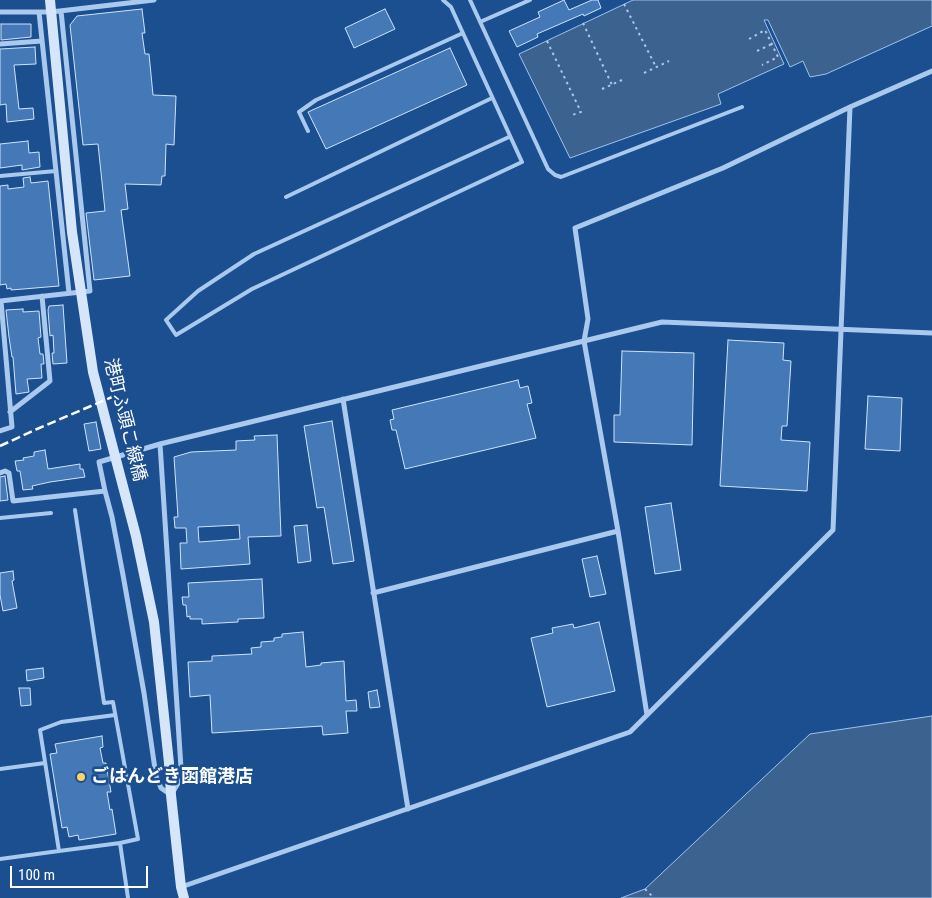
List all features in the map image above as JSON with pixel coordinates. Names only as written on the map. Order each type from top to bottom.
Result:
[{"type":"street","name":"港町ふ頭こ線橋","points":[[50,0],[56,12],[58,84],[72,232],[94,372],[147,582],[159,661],[171,795],[181,887],[184,898]]},
{"type":"street","points":[[0,12],[56,12],[154,0]]},
{"type":"street","points":[[39,12],[69,293]]},
{"type":"street","points":[[0,431],[12,427],[0,301],[90,291],[56,12]]},
{"type":"street","points":[[0,44],[42,40]]},
{"type":"street","points":[[647,716],[618,531],[584,341],[588,319],[575,228],[722,168],[850,107],[932,71]]},
{"type":"street","points":[[181,887],[630,732],[833,530],[850,107]]},
{"type":"street","points":[[10,412],[50,381],[42,296]]},
{"type":"street","points":[[160,444],[181,768],[180,780],[171,795],[161,788],[156,776],[144,693],[123,575],[99,462],[160,444],[662,322],[932,333]]},
{"type":"street","points":[[343,399],[408,809]]},
{"type":"street","points":[[0,473],[5,470],[9,473],[13,501],[104,491]]},
{"type":"street","points":[[373,593],[618,531]]},
{"type":"lane","points":[[443,0],[451,7],[522,162],[252,289],[176,335],[166,320],[198,291],[254,254],[509,137]]},
{"type":"lane","points":[[470,0],[548,169],[555,175],[561,177],[742,107]]},
{"type":"lane","points":[[480,22],[530,0]]},
{"type":"lane","points":[[308,131],[299,112],[316,100],[463,33]]},
{"type":"lane","points":[[286,197],[492,98]]},
{"type":"lane","points":[[0,176],[56,171]]},
{"type":"lane","points":[[0,859],[138,839],[113,702],[104,703],[75,510]]},
{"type":"lane","points":[[0,518],[51,513]]},
{"type":"lane","points":[[59,851],[40,730],[62,722],[115,715]]},
{"type":"lane","points":[[0,769],[45,763]]},
{"type":"lane","points":[[120,843],[128,898]]},
{"type":"path","points":[[624,4],[656,67]]},
{"type":"path","points":[[583,23],[612,85]]},
{"type":"path","points":[[749,39],[765,30],[778,57],[762,65]]},
{"type":"path","points":[[547,41],[581,112],[572,115]]},
{"type":"path","points":[[757,51],[772,44]]},
{"type":"path","points":[[644,73],[669,61]]},
{"type":"path","points":[[602,89],[622,80]]},
{"type":"path","points":[[645,890],[654,898]]},
{"type":"water","points":[[633,0],[932,0],[932,26],[826,74],[810,77],[803,61],[790,67],[768,20],[764,20],[784,64],[718,94],[721,104],[570,158],[519,54]]},
{"type":"water","points":[[932,716],[932,898],[621,898],[645,889],[810,734]]},
{"type":"building","points":[[564,0],[569,10],[592,0],[598,0],[601,8],[537,34],[538,37],[517,47],[509,31],[540,17],[538,12]]},
{"type":"building","points":[[142,9],[145,33],[142,33],[145,54],[149,54],[153,95],[176,96],[174,145],[166,144],[165,176],[162,176],[161,185],[125,184],[128,209],[121,210],[130,276],[94,280],[86,213],[105,211],[98,144],[83,145],[70,25],[77,16]]},
{"type":"building","points":[[385,9],[395,29],[354,48],[345,28]]},
{"type":"building","points":[[1,24],[31,24],[31,37],[1,40]]},
{"type":"building","points":[[35,47],[36,64],[14,65],[19,109],[33,108],[34,119],[7,122],[6,104],[0,105],[0,49]]},
{"type":"building","points":[[450,48],[467,85],[326,149],[308,112]]},
{"type":"building","points":[[28,141],[29,153],[39,152],[40,167],[22,170],[22,165],[0,168],[0,144]]},
{"type":"building","points":[[30,177],[31,183],[48,181],[59,286],[11,290],[11,288],[7,289],[6,284],[0,285],[0,186],[8,185],[8,189],[24,187],[23,178]]},
{"type":"building","points":[[63,305],[67,363],[53,364],[53,335],[50,336],[48,310],[49,306]]},
{"type":"building","points":[[23,309],[23,312],[39,311],[41,337],[38,338],[40,354],[43,354],[44,364],[41,364],[42,378],[27,379],[29,392],[16,394],[6,310]]},
{"type":"building","points":[[728,340],[784,343],[783,360],[791,361],[787,426],[782,426],[781,440],[810,442],[807,491],[720,486]]},
{"type":"building","points":[[622,351],[694,353],[692,445],[614,442],[614,415],[620,415]]},
{"type":"building","points":[[518,380],[520,388],[528,386],[532,403],[527,404],[536,438],[405,469],[396,430],[392,430],[390,420],[394,419],[392,410]]},
{"type":"building","points":[[868,396],[902,398],[900,451],[865,449]]},
{"type":"building","points":[[332,421],[354,561],[333,564],[324,507],[317,508],[304,426]]},
{"type":"building","points":[[96,422],[101,449],[89,451],[84,424]]},
{"type":"building","points":[[277,435],[281,536],[248,537],[250,564],[181,569],[180,543],[187,543],[186,528],[175,528],[174,517],[178,517],[174,457],[191,452],[236,450],[236,441],[255,440],[254,436]],"holes":[[[239,525],[240,539],[199,542],[198,527]]]},
{"type":"building","points":[[45,450],[48,469],[80,464],[80,469],[83,469],[85,477],[50,482],[32,486],[33,489],[23,490],[20,471],[17,471],[15,461],[24,460],[23,458],[34,456],[34,452]]},
{"type":"building","points":[[5,476],[8,500],[0,501],[0,477]]},
{"type":"building","points":[[671,503],[681,570],[655,574],[645,507]]},
{"type":"building","points":[[307,525],[311,561],[298,563],[294,526]]},
{"type":"building","points":[[597,556],[606,594],[590,597],[582,559]]},
{"type":"building","points":[[13,571],[14,580],[12,581],[17,608],[3,611],[0,595],[0,573]]},
{"type":"building","points":[[262,579],[264,618],[238,619],[238,622],[202,624],[202,619],[190,619],[190,616],[187,617],[186,605],[183,605],[182,597],[189,597],[188,583]]},
{"type":"building","points":[[599,622],[615,691],[547,707],[531,638],[553,633],[552,628],[573,624],[574,628]]},
{"type":"building","points":[[303,632],[306,667],[321,665],[321,663],[344,661],[346,701],[356,700],[357,711],[346,711],[348,733],[323,735],[322,726],[212,733],[210,695],[190,697],[188,662],[212,661],[212,656],[252,654],[251,648],[261,647],[261,642],[274,641],[274,638],[282,637],[282,634]]},
{"type":"building","points":[[43,668],[44,678],[27,681],[26,670]]},
{"type":"building","points":[[19,688],[30,688],[31,705],[21,706]]},
{"type":"building","points":[[377,690],[380,707],[370,708],[368,692]]},
{"type":"building","name":"ごはんどき函館港店","points":[[102,736],[103,747],[100,748],[103,763],[106,763],[111,792],[107,792],[116,834],[79,840],[78,835],[69,837],[67,827],[62,828],[50,754],[57,753],[55,744]]},
{"type":"railway","points":[[0,446],[119,394]]},
{"type":"place","name":"ごはんどき函館港店","points":[[81,777]]}]
